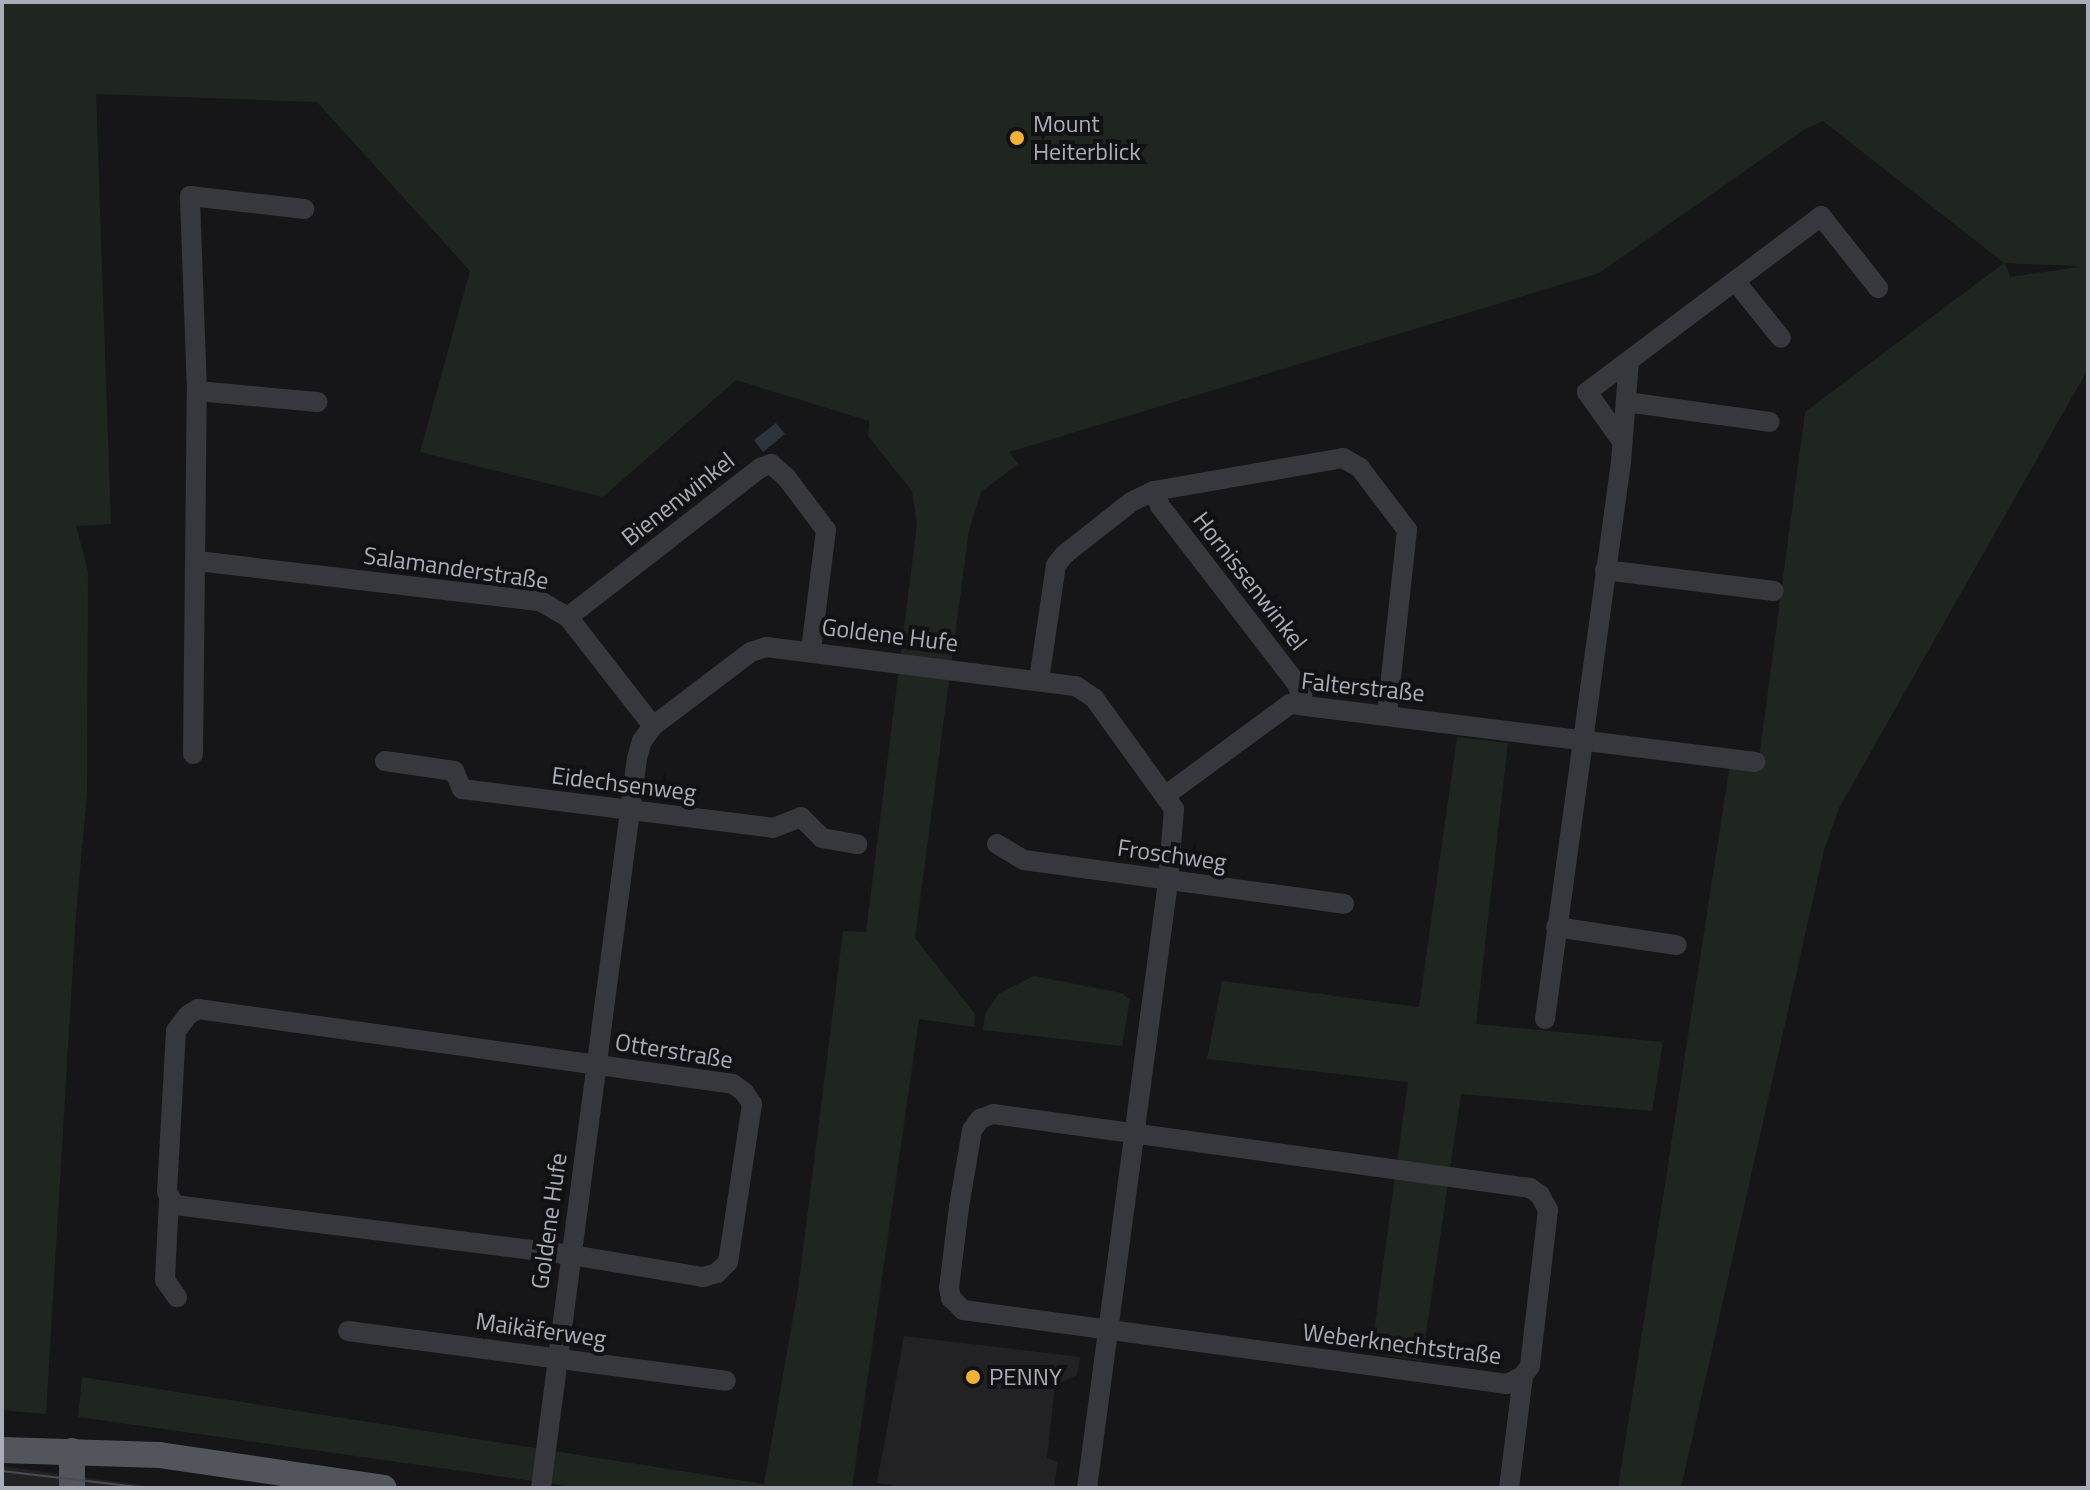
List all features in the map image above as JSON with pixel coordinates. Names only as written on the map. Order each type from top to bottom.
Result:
[{"type":"main road","points":[[2,1450],[159,1455],[384,1488]]},
{"type":"main road","points":[[72,1451],[72,1488]]},
{"type":"street","points":[[193,754],[197,391],[190,196],[304,209]]},
{"type":"street","points":[[1621,440],[1587,392],[1821,216],[1878,288]]},
{"type":"street","points":[[1735,281],[1781,338]]},
{"type":"street","points":[[1545,1019],[1605,570],[1629,361]]},
{"type":"street","points":[[197,391],[318,402]]},
{"type":"street","points":[[1626,402],[1770,422]]},
{"type":"street","name":"Hornissenwinkel","points":[[1039,680],[1056,565],[1065,554],[1131,502],[1154,491],[1343,458],[1360,468],[1402,521],[1409,540],[1387,715]]},
{"type":"street","name":"Bienenwinkel","points":[[568,617],[760,468],[771,464],[786,477],[826,530],[811,651]]},
{"type":"street","name":"Hornissenwinkel","points":[[1154,491],[1160,506],[1295,681],[1301,703]]},
{"type":"street","name":"Salamanderstraße","points":[[197,561],[540,601],[568,617],[653,726]]},
{"type":"street","points":[[1605,570],[1774,591]]},
{"type":"street","name":"Goldene Hufe","points":[[541,1488],[555,1359],[637,758],[642,741],[653,726],[759,648],[811,651],[1039,680],[1086,691],[1174,809],[1168,882],[1105,1332],[1087,1488]]},
{"type":"street","name":"Falterstraße","points":[[1166,795],[1278,712],[1290,704],[1301,703],[1582,742],[1755,762]]},
{"type":"street","name":"Eidechsenweg","points":[[385,761],[454,771],[462,789],[773,828],[801,817],[822,838],[857,844]]},
{"type":"street","name":"Froschweg","points":[[997,844],[1024,860],[1344,904]]},
{"type":"street","points":[[1556,927],[1677,945]]},
{"type":"street","name":"Otterstraße","points":[[169,1200],[175,1205],[571,1255],[703,1277],[717,1273],[728,1262],[752,1104],[744,1092],[733,1084],[198,1009],[188,1015],[176,1031],[165,1280],[177,1297]]},
{"type":"street","name":"Weberknechtstraße","points":[[993,1114],[1132,1133],[1530,1188],[1540,1195],[1548,1210],[1530,1366],[1523,1376],[1507,1384],[1105,1332],[963,1310],[957,1305],[949,1288],[959,1207],[972,1130],[980,1119],[993,1114]]},
{"type":"street","name":"Maikäferweg","points":[[348,1331],[726,1381]]},
{"type":"street","points":[[1509,1488],[1523,1376]]},
{"type":"shaded area","points":[[2,2],[2088,2],[2088,369],[1839,808],[1824,850],[1681,1488],[1618,1488],[1730,764],[1758,766],[1805,412],[2004,263],[1823,121],[1805,129],[1599,273],[1009,452],[1018,464],[981,492],[969,530],[915,938],[975,1014],[974,1027],[919,1019],[852,1488],[582,1488],[78,1417],[82,1377],[764,1484],[798,1289],[843,931],[866,932],[917,524],[912,491],[868,436],[869,421],[736,380],[603,497],[420,452],[470,271],[317,102],[96,94],[111,524],[76,526],[88,571],[87,793],[76,914],[46,1414],[2,1410]],"holes":[[[2005,263],[2077,266],[2010,277]]]},
{"type":"shaded area","points":[[776,423],[785,434],[763,452],[754,440]]},
{"type":"shaded area","points":[[1457,737],[1508,743],[1476,1024],[1663,1042],[1652,1111],[1461,1094],[1422,1361],[1371,1353],[1408,1082],[1207,1059],[1222,981],[1419,1007]]},
{"type":"shaded area","points":[[1034,976],[1122,993],[1130,1000],[1122,1046],[983,1030],[985,1014],[998,994]]},
{"type":"shaded area","points":[[904,1336],[1080,1357],[1077,1375],[1055,1385],[1047,1458],[1058,1462],[1054,1488],[910,1488],[877,1483]]},
{"type":"shaded area","points":[[2,1466],[162,1488],[2,1486]]},
{"type":"tram line","points":[[2,1471],[146,1488]]},
{"type":"place","name":"Mount Heiterblick","points":[[1017,138]]},
{"type":"place","name":"PENNY","points":[[973,1377]]}]
